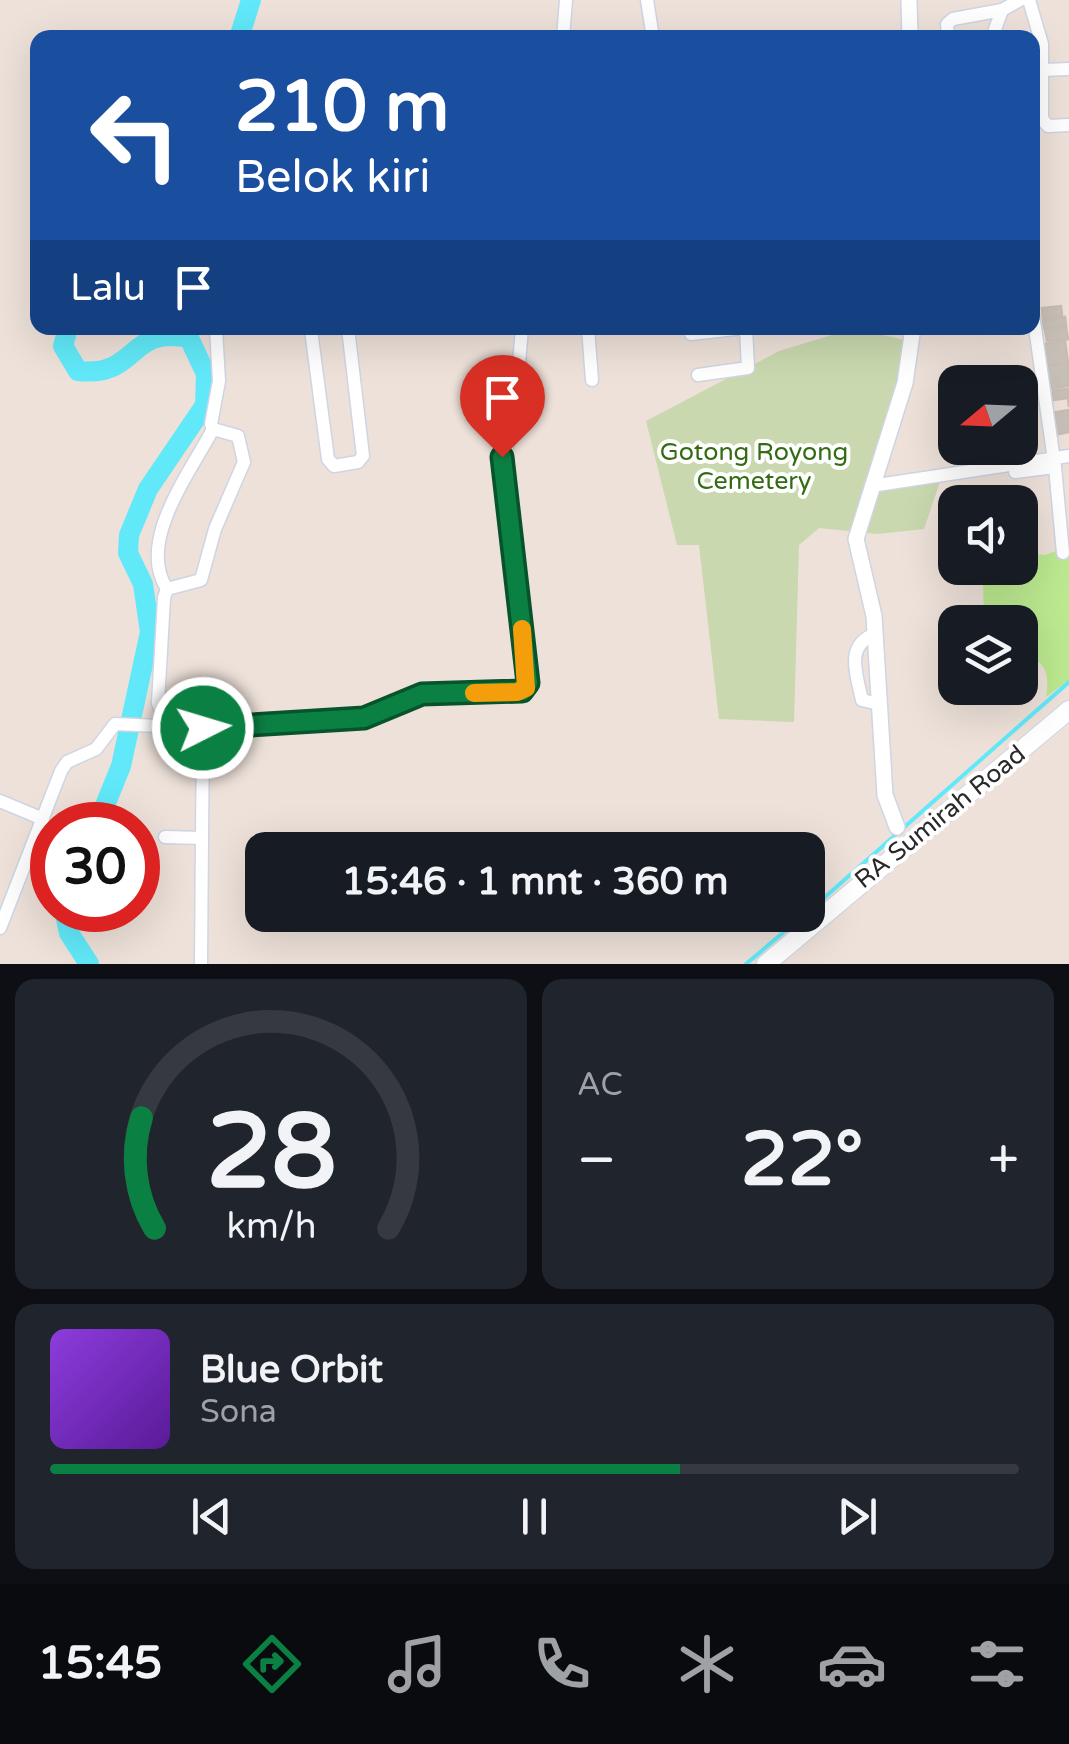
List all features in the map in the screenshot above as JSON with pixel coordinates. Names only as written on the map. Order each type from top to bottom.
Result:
[{"type":"main road","name":"RA Sumirah Road","points":[[766,964],[903,836],[1069,710]]},
{"type":"street","points":[[564,30],[566,0]]},
{"type":"street","points":[[646,0],[652,30]]},
{"type":"street","points":[[909,0],[910,30]]},
{"type":"street","points":[[947,30],[953,18],[1002,10],[1020,0]]},
{"type":"street","points":[[1029,0],[1039,30]]},
{"type":"street","points":[[995,30],[1002,10]]},
{"type":"street","points":[[1040,38],[1044,124],[1069,124]]},
{"type":"street","points":[[1043,70],[1069,69]]},
{"type":"street","points":[[167,728],[158,703],[158,674],[167,589],[156,567],[156,549],[178,495],[212,430],[219,381],[216,335]]},
{"type":"street","points":[[311,335],[328,459],[334,466],[358,462],[364,456],[349,335]]},
{"type":"street","points":[[49,802],[67,762],[96,749],[115,724],[203,728],[364,718],[422,694],[512,693],[526,688],[526,650],[502,474],[515,409],[521,335]]},
{"type":"street","points":[[589,335],[592,380]]},
{"type":"street","points":[[698,375],[748,368],[746,335]]},
{"type":"street","points":[[903,836],[885,795],[875,634],[856,539],[905,382],[912,335]]},
{"type":"street","points":[[1037,335],[1059,461],[1063,553]]},
{"type":"street","points":[[167,589],[200,580],[215,528],[244,462],[238,436],[212,430]]},
{"type":"street","points":[[871,486],[1059,461]]},
{"type":"street","points":[[201,964],[203,728]]},
{"type":"street","points":[[0,802],[30,814]]},
{"type":"street","points":[[165,837],[202,838]]},
{"type":"street","points":[[0,928],[30,850]]},
{"type":"green space","name":"Gotong Royong Cemetery","points":[[832,335],[884,335],[908,341],[901,378],[867,479],[942,476],[924,529],[877,534],[819,528],[799,545],[794,722],[719,719],[699,545],[677,545],[646,421],[779,351]]},
{"type":"green space","points":[[1069,546],[1069,680],[1046,697],[1047,678],[1038,662],[1038,605],[984,605],[983,585],[1038,585],[1038,554]]},
{"type":"building","points":[[1061,306],[1062,316],[1043,318],[1042,308]]},
{"type":"building","points":[[1065,317],[1066,326],[1044,328],[1043,320]]},
{"type":"building","points":[[1066,327],[1068,339],[1047,341],[1045,330]]},
{"type":"building","points":[[1065,341],[1068,363],[1046,366],[1044,344]]},
{"type":"building","points":[[1068,363],[1069,386],[1049,388],[1046,366]]},
{"type":"building","points":[[1069,389],[1069,407],[1068,398],[1053,400],[1053,390]]},
{"type":"building","points":[[1069,410],[1069,432],[1054,435],[1051,413]]},
{"type":"waterway","points":[[242,30],[251,0]]},
{"type":"waterway","points":[[66,335],[63,346],[78,371],[112,367],[154,339],[169,336],[189,338],[206,374],[205,405],[148,489],[129,535],[128,553],[143,584],[150,632],[121,766],[106,802]]},
{"type":"waterway","points":[[825,897],[1069,682]]},
{"type":"waterway","points":[[69,932],[89,964]]},
{"type":"waterway","points":[[746,964],[784,932]]},
{"type":"slow traffic","points":[[474,693],[517,692],[526,688],[522,629]]},
{"type":"route","points":[[203,728],[364,718],[422,694],[512,693],[526,688],[526,650],[502,457]]}]
